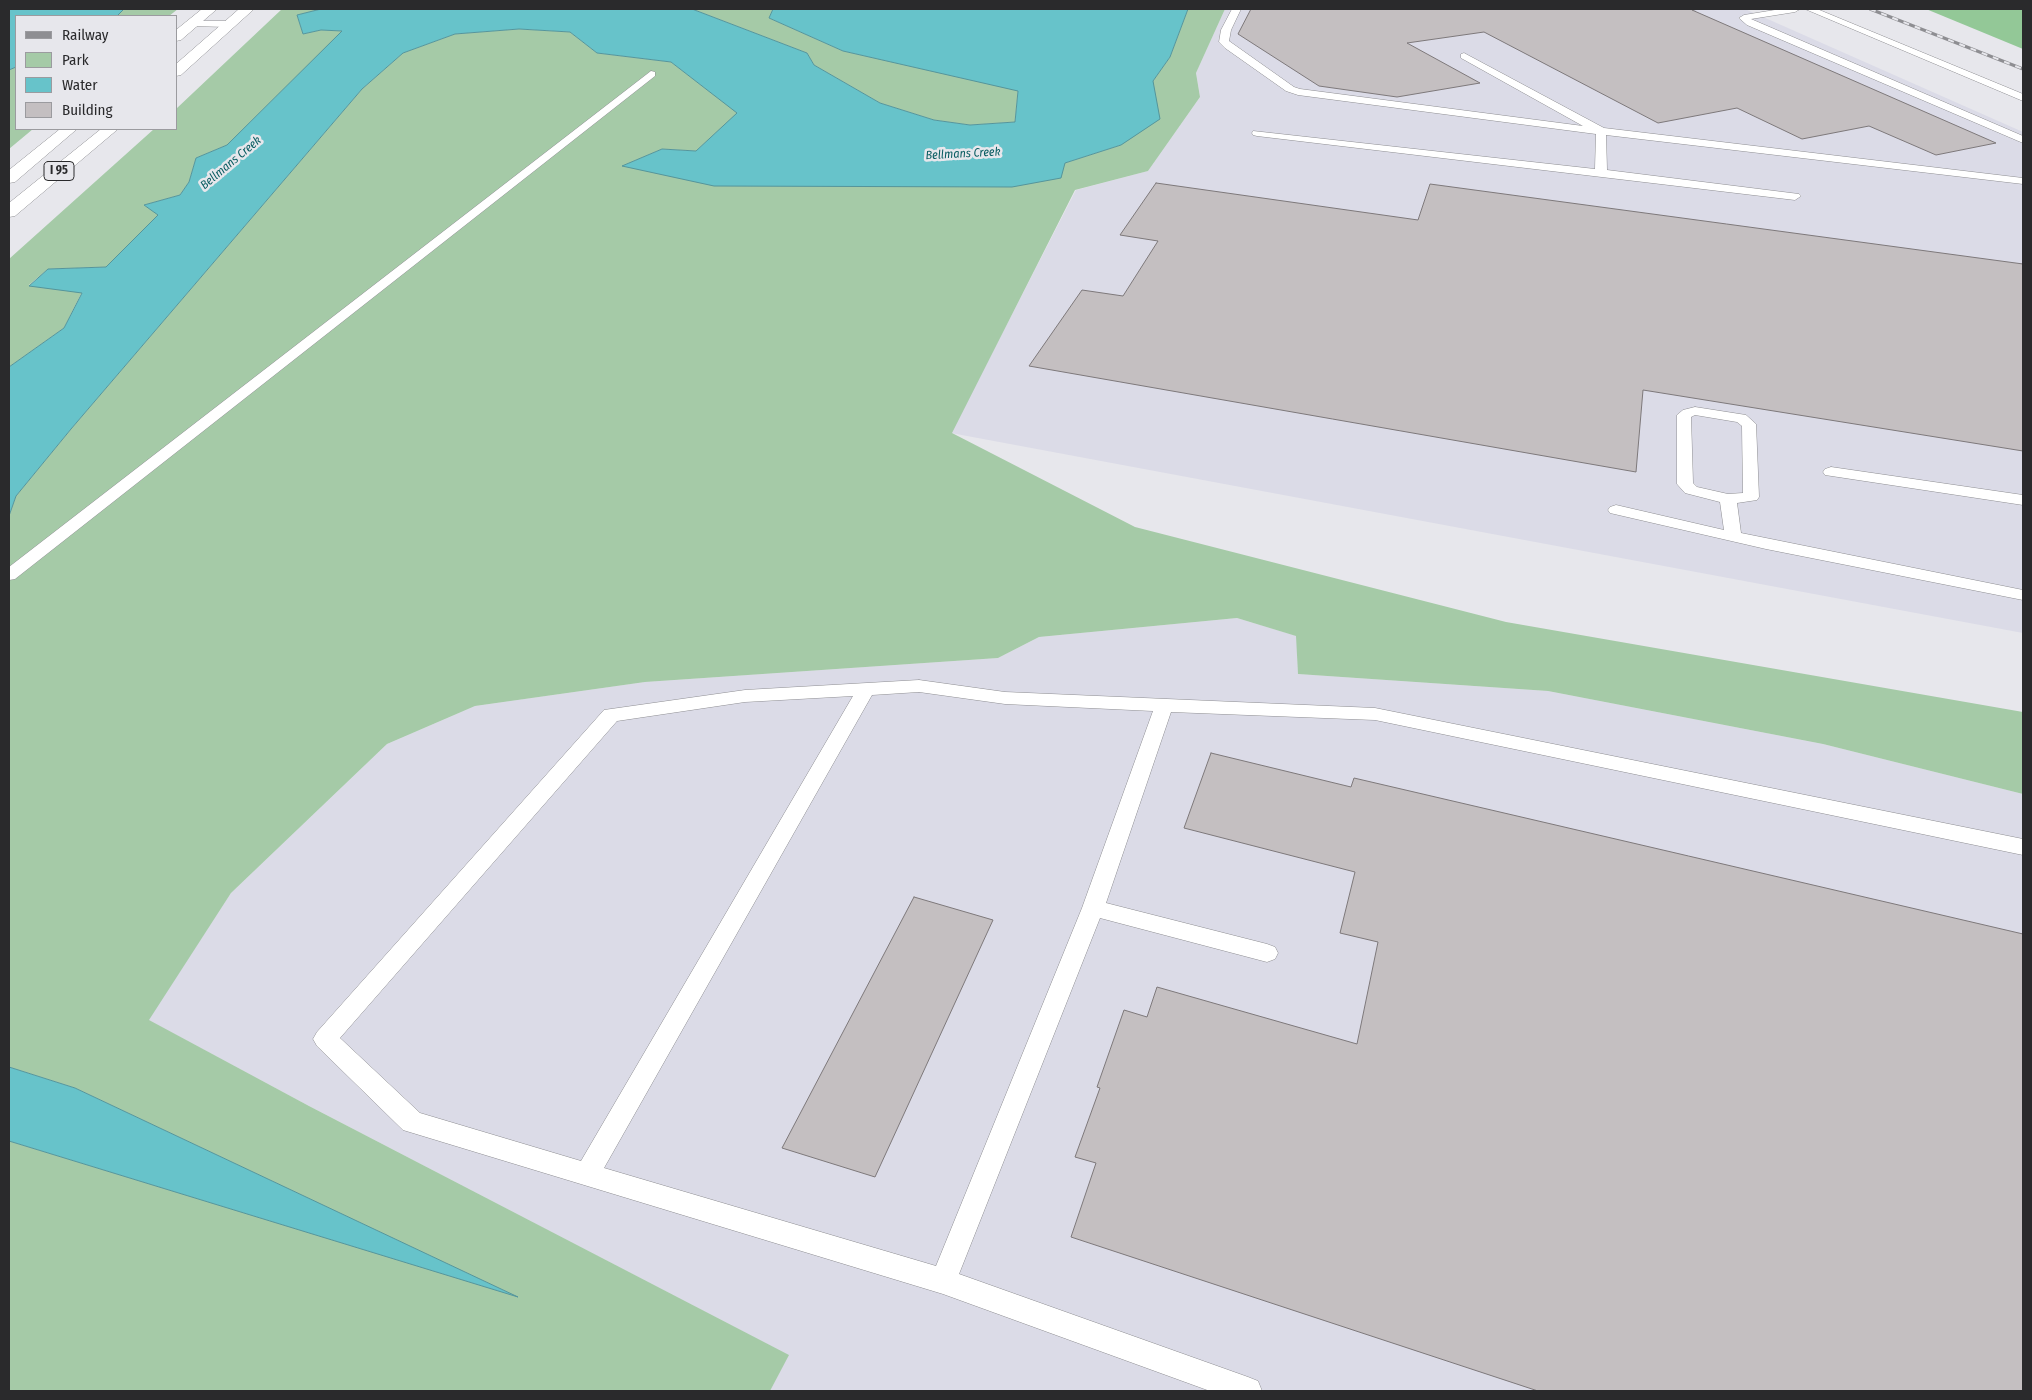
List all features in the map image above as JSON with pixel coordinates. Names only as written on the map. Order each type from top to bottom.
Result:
[{"type":"highway","points":[[178,35],[210,9]]},
{"type":"highway","points":[[178,70],[247,9]]},
{"type":"highway","name":"I 95","points":[[9,178],[68,130]]},
{"type":"highway","name":"I 95","points":[[9,212],[109,130]]},
{"type":"lane","points":[[1236,9],[1226,30],[1224,42],[1290,89],[1298,92],[1601,131],[2023,181]]},
{"type":"lane","points":[[1795,9],[1744,18],[1759,27],[2023,140]]},
{"type":"lane","points":[[1810,9],[2023,98]]},
{"type":"lane","points":[[191,24],[230,24]]},
{"type":"lane","points":[[1464,56],[1601,131]]},
{"type":"lane","points":[[10,574],[651,74]]},
{"type":"lane","points":[[1601,131],[1601,173]]},
{"type":"lane","points":[[1257,133],[1795,196]]},
{"type":"lane","points":[[1695,411],[1741,418],[1749,424],[1751,497],[1728,499],[1691,490],[1685,484],[1684,415],[1688,413],[1695,411]]},
{"type":"lane","points":[[1831,472],[2023,500]]},
{"type":"lane","points":[[1728,499],[1733,536]]},
{"type":"lane","points":[[1616,510],[1733,536],[2023,595]]},
{"type":"lane","points":[[1248,1391],[943,1282],[412,1122],[326,1039],[611,716],[745,696],[919,686],[1005,698],[1375,714],[2023,847]]},
{"type":"lane","points":[[587,1174],[866,688]]},
{"type":"lane","points":[[943,1282],[1093,908],[1164,705]]},
{"type":"lane","points":[[1093,908],[1267,953]]},
{"type":"shaded area","points":[[1225,9],[1745,9],[2023,132],[2023,633],[951,433],[1076,190],[1148,171],[1200,97],[1196,73]]},
{"type":"shaded area","points":[[1237,618],[1297,636],[1298,674],[1548,691],[1823,744],[2023,794],[2023,1391],[770,1391],[788,1355],[309,1106],[148,1020],[231,893],[387,744],[475,706],[645,682],[998,658],[1039,637]]},
{"type":"green space","points":[[124,9],[178,9],[170,15],[118,15]]},
{"type":"green space","points":[[282,9],[321,9],[297,15],[303,34],[321,30],[343,31],[227,145],[196,158],[189,182],[180,195],[144,205],[159,215],[106,267],[48,269],[29,285],[82,292],[64,328],[9,367],[9,259],[153,130],[178,130],[178,107]]},
{"type":"green space","points":[[692,9],[773,9],[769,18],[843,51],[1018,90],[1015,122],[970,125],[934,120],[880,103],[814,65],[807,53]]},
{"type":"green space","points":[[1188,9],[1225,9],[1196,73],[1200,97],[1148,171],[1075,190],[952,433],[1135,527],[1506,622],[2023,712],[2023,794],[1823,744],[1548,691],[1298,674],[1296,636],[1237,618],[1039,637],[998,658],[645,682],[475,706],[387,744],[231,893],[149,1020],[309,1106],[789,1355],[770,1391],[9,1391],[9,1141],[513,1295],[75,1088],[9,1067],[9,516],[16,496],[71,429],[362,89],[403,53],[455,34],[519,29],[570,32],[597,53],[671,62],[738,113],[696,151],[662,149],[623,166],[1065,163],[1121,145],[1153,81],[1170,57]]},
{"type":"green space","points":[[1926,9],[2023,9],[2023,49]]},
{"type":"green space","points":[[15,67],[15,130],[32,130],[9,149],[9,70]]},
{"type":"water","points":[[9,9],[124,9],[118,15],[15,15],[15,67],[9,70]]},
{"type":"water","name":"Bellmans Creek","points":[[321,9],[692,9],[807,53],[814,65],[880,103],[934,120],[970,125],[1015,122],[1018,91],[843,51],[769,18],[773,9],[1188,9],[1170,57],[1153,81],[1160,119],[1121,145],[1065,163],[1061,178],[1012,187],[714,186],[622,166],[662,149],[696,151],[737,113],[671,62],[597,53],[570,32],[519,29],[455,34],[403,53],[362,89],[71,429],[16,496],[9,516],[9,367],[64,328],[82,293],[29,286],[48,269],[106,267],[158,215],[144,205],[180,195],[189,182],[196,158],[227,145],[342,31],[321,30],[303,34],[297,15]]},
{"type":"water","points":[[9,1067],[75,1088],[518,1297],[9,1141]]},
{"type":"building","points":[[1251,9],[1701,9],[1692,10],[1996,143],[1936,155],[1869,126],[1802,139],[1737,108],[1658,123],[1484,32],[1407,43],[1480,83],[1397,97],[1319,86],[1238,34]]},
{"type":"building","points":[[1156,183],[1418,220],[1430,184],[2023,264],[2023,451],[1643,390],[1636,472],[1029,366],[1082,290],[1123,296],[1158,241],[1120,235]]},
{"type":"building","points":[[1211,753],[1351,787],[1354,778],[2023,934],[2023,1391],[1538,1391],[1071,1237],[1096,1163],[1075,1157],[1100,1088],[1097,1087],[1124,1010],[1147,1017],[1157,987],[1357,1044],[1378,942],[1340,933],[1355,872],[1184,828]]},
{"type":"building","points":[[914,897],[993,920],[875,1177],[782,1148]]},
{"type":"railway","points":[[1870,9],[2023,69]]}]
